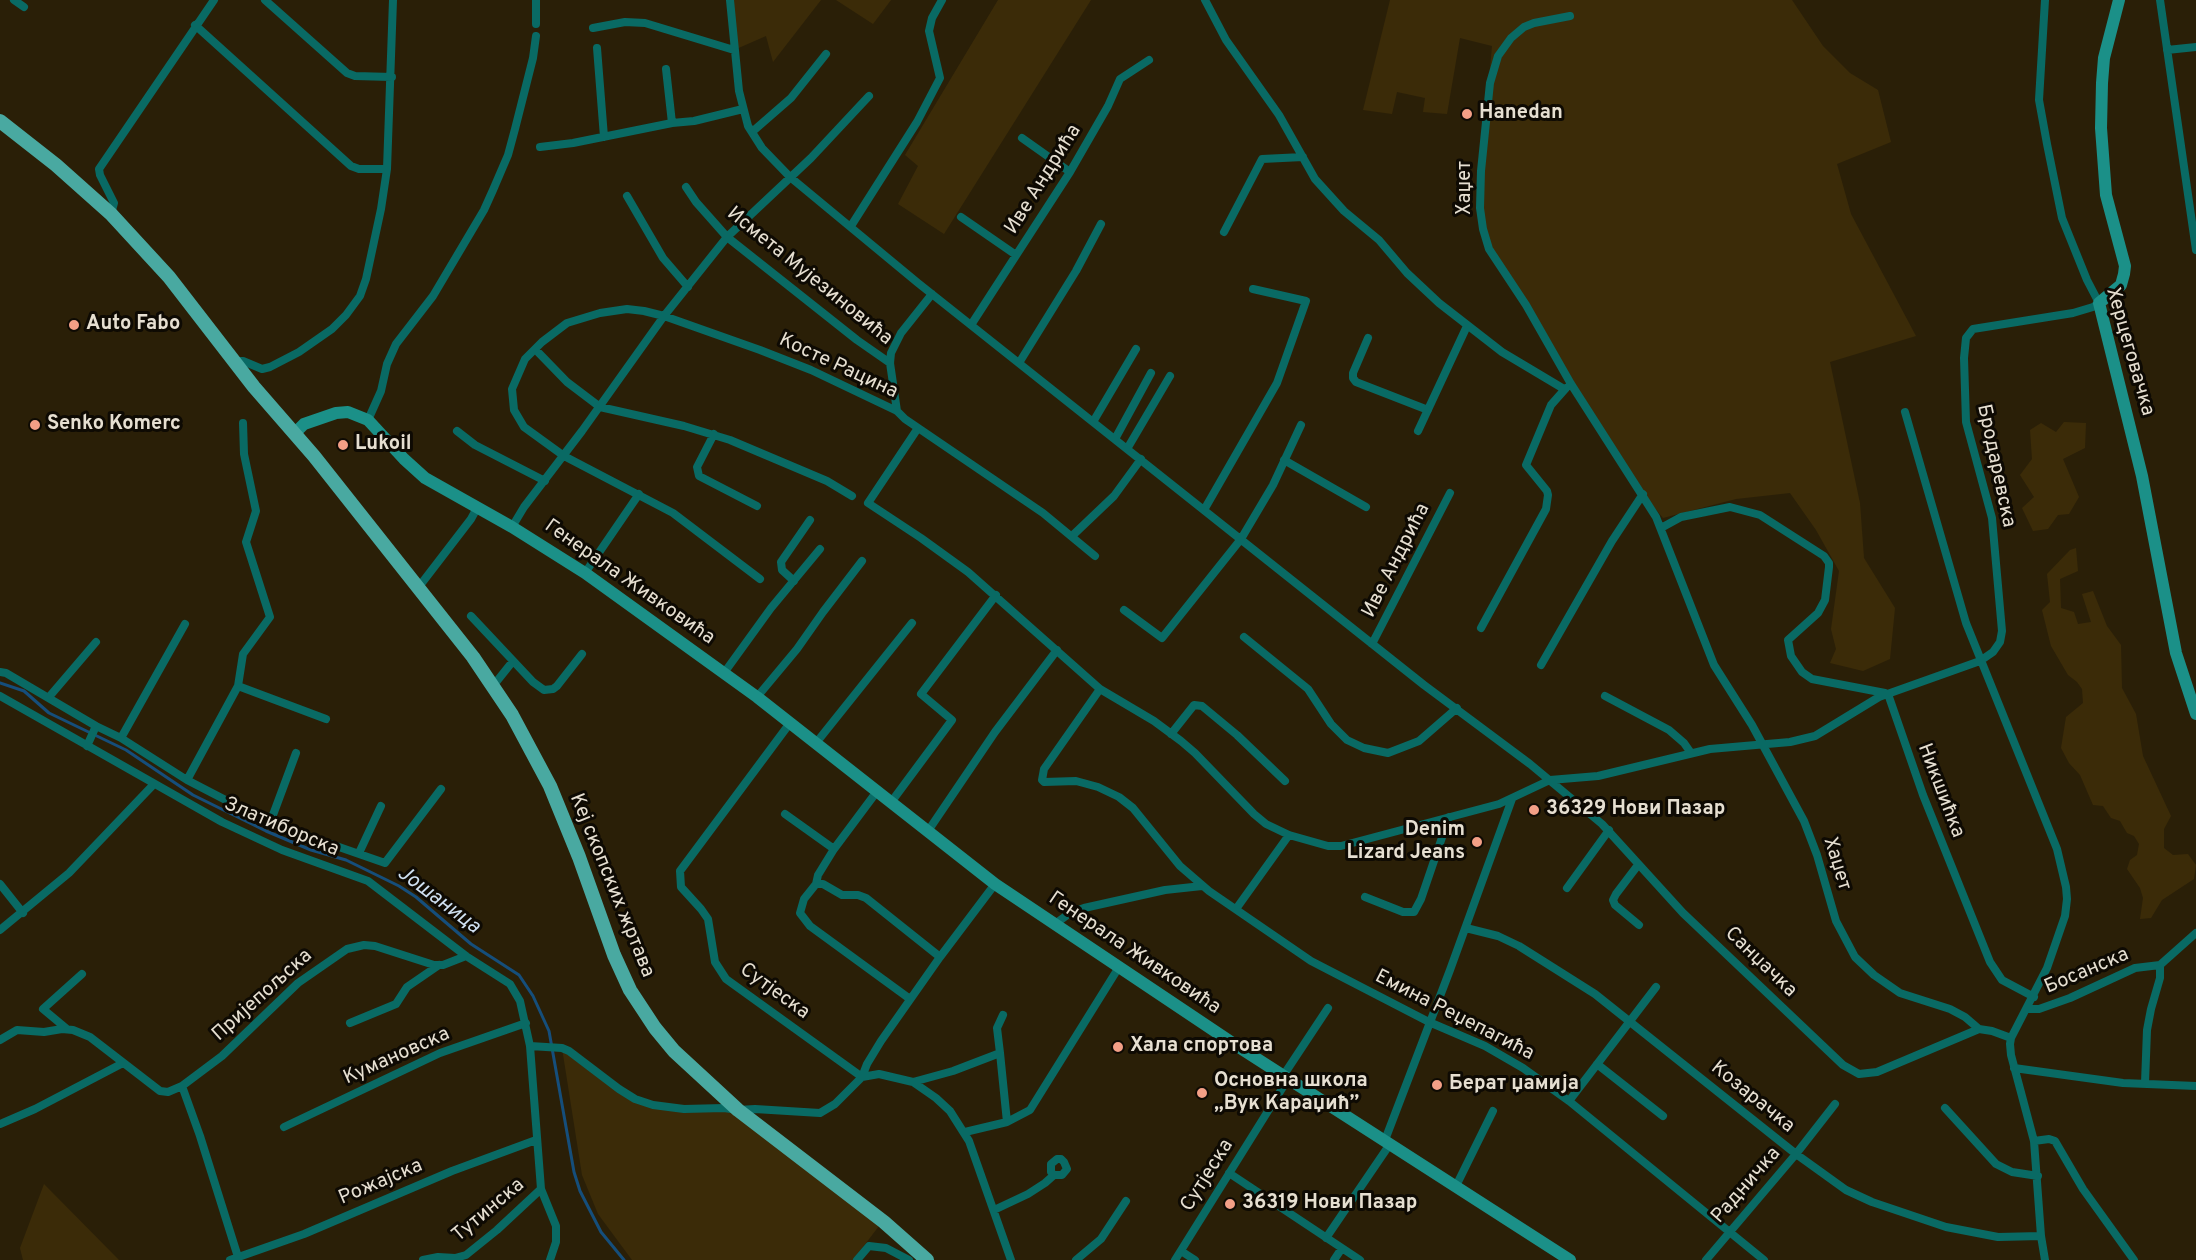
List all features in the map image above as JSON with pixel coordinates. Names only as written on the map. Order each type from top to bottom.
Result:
[{"type":"main road","points":[[0,121],[49,159],[111,214],[169,277],[234,361],[295,433]]},
{"type":"main road","name":"Кеј скопских жртава","points":[[295,433],[473,657],[524,735],[550,786],[614,955],[639,1005],[674,1051],[738,1110],[884,1222],[927,1260]]},
{"type":"street","points":[[14,0],[24,7]]},
{"type":"street","points":[[111,214],[114,203],[99,169],[214,0]]},
{"type":"street","points":[[266,0],[347,73],[355,76],[392,77]]},
{"type":"street","points":[[234,361],[243,360],[262,369],[270,367],[299,352],[332,329],[360,297],[381,209],[387,169],[393,0]]},
{"type":"street","points":[[536,0],[536,24]]},
{"type":"street","name":"Иве Андрића","points":[[730,0],[734,50],[743,109],[752,132],[762,148],[790,177],[932,294],[1372,644],[1550,780]]},
{"type":"street","points":[[851,226],[917,122],[940,78],[929,31],[932,18],[942,0]]},
{"type":"street","points":[[1207,4],[1216,0]]},
{"type":"street","name":"Херцеговачка","points":[[2045,0],[2039,100],[2062,218],[2087,280],[2099,303],[2142,476],[2178,661],[2196,714]]},
{"type":"street","points":[[2099,303],[2121,285],[2125,266],[2110,212],[2104,179],[2102,119],[2104,58],[2119,0]]},
{"type":"street","points":[[2160,0],[2193,205],[2196,250]]},
{"type":"street","name":"Хаџет","points":[[1207,4],[1226,40],[1279,115],[1315,179],[1344,211],[1379,240],[1422,289],[1467,326],[1521,365],[1567,387]]},
{"type":"street","name":"Хаџет","points":[[1570,16],[1524,27],[1511,38],[1498,56],[1490,83],[1485,121],[1480,208],[1489,249],[1526,305],[1567,387],[1643,494],[1661,528],[1714,665],[1752,725],[1808,830],[1822,869],[1836,921],[1858,961],[1900,993],[1950,1009],[1965,1017],[1979,1029],[2011,1038]]},
{"type":"street","points":[[593,28],[625,22],[645,23],[734,50]]},
{"type":"street","points":[[195,25],[351,166],[359,169],[387,169]]},
{"type":"street","points":[[295,433],[304,424],[336,413],[354,413],[368,420],[381,391],[387,364],[396,344],[433,296],[474,227],[511,154],[536,36]]},
{"type":"street","points":[[2167,50],[2196,47]]},
{"type":"street","points":[[597,48],[604,137]]},
{"type":"street","points":[[752,132],[791,98],[826,54]]},
{"type":"street","name":"Иве Андрића","points":[[971,325],[1070,172],[1108,106],[1120,79],[1149,60]]},
{"type":"street","points":[[666,69],[672,123]]},
{"type":"street","points":[[457,430],[475,445],[545,481],[664,316],[727,237],[811,158],[869,96]]},
{"type":"street","points":[[540,147],[694,121],[743,109]]},
{"type":"street","points":[[1022,138],[1070,172]]},
{"type":"street","points":[[1224,232],[1262,159],[1303,157]]},
{"type":"street","name":"Исмета Мујезиновића","points":[[686,187],[727,237],[857,340],[890,363]]},
{"type":"street","points":[[627,196],[663,258],[688,286]]},
{"type":"street","points":[[961,217],[1016,255]]},
{"type":"street","points":[[1019,363],[1076,271],[1101,224]]},
{"type":"street","points":[[1204,510],[1277,383],[1306,301],[1253,289]]},
{"type":"street","points":[[897,411],[890,363],[891,353],[897,339],[932,294]]},
{"type":"street","name":"Бродаревска","points":[[1550,780],[1598,776],[1691,753],[1728,747],[1790,742],[1815,736],[1873,699],[1980,661],[1997,648],[2002,631],[1992,518],[1966,422],[1964,358],[1966,338],[1977,327],[2073,313],[2099,303]]},
{"type":"street","name":"Косте Рацина","points":[[564,456],[539,439],[520,422],[514,410],[512,389],[525,359],[562,326],[590,315],[627,309],[644,311],[787,360],[897,411],[918,428],[1010,489],[1095,556]]},
{"type":"street","points":[[1418,431],[1467,326]]},
{"type":"street","points":[[1368,338],[1353,373],[1356,382],[1428,410]]},
{"type":"street","points":[[535,349],[567,382],[600,406],[714,435],[796,467],[827,481],[852,496]]},
{"type":"street","points":[[1093,422],[1136,349]]},
{"type":"street","points":[[1115,439],[1150,373]]},
{"type":"street","points":[[1127,449],[1170,376]]},
{"type":"street","points":[[1481,628],[1546,509],[1547,491],[1526,465],[1551,405],[1567,387]]},
{"type":"street","points":[[1905,412],[1966,623],[2057,849],[2066,887],[2065,916],[2047,968],[2011,1038],[2010,1050],[2034,1141],[2045,1260]]},
{"type":"street","name":"Генерала Живковића","points":[[368,420],[425,478],[512,526],[585,573],[757,697],[995,884],[1286,1078],[1570,1260]]},
{"type":"street","points":[[187,780],[238,686],[243,654],[270,617],[246,542],[256,511],[244,454],[243,423]]},
{"type":"street","points":[[1124,610],[1162,638],[1241,539],[1273,485],[1300,425]]},
{"type":"street","points":[[918,428],[868,503],[949,557],[996,595],[1100,689],[1154,721],[1195,753],[1266,824],[1289,835],[1320,845],[1335,846],[1512,799],[1550,780]]},
{"type":"street","points":[[714,435],[697,467],[699,476],[757,506]]},
{"type":"street","points":[[564,456],[639,494],[680,518],[760,579]]},
{"type":"street","points":[[1072,536],[1114,496],[1141,459]]},
{"type":"street","points":[[1284,460],[1366,507]]},
{"type":"street","name":"Генерала Живковића","points":[[512,526],[545,481]]},
{"type":"street","name":"Иве Андрића","points":[[1372,644],[1450,493]]},
{"type":"street","points":[[585,573],[639,494]]},
{"type":"street","points":[[1541,665],[1612,541],[1643,494]]},
{"type":"street","points":[[1661,528],[1681,517],[1730,507],[1760,515],[1824,556],[1829,562],[1829,580],[1822,607],[1788,640],[1791,656],[1802,672],[1812,679],[1888,694]]},
{"type":"street","points":[[418,588],[477,508]]},
{"type":"street","points":[[794,581],[782,570],[781,562],[810,520]]},
{"type":"street","name":"Генерала Живковића","points":[[724,673],[771,608],[820,549]]},
{"type":"street","points":[[757,697],[797,650],[862,561]]},
{"type":"street","points":[[891,801],[952,720],[921,694],[996,595]]},
{"type":"street","points":[[471,616],[541,689],[549,690],[557,686],[582,654]]},
{"type":"street","points":[[816,743],[912,623]]},
{"type":"street","points":[[121,738],[185,624]]},
{"type":"street","points":[[1244,637],[1308,689],[1331,724],[1347,740],[1364,748],[1388,753],[1419,741],[1457,708]]},
{"type":"street","points":[[50,697],[96,642]]},
{"type":"street","points":[[928,831],[995,732],[1057,650]]},
{"type":"street","points":[[493,686],[513,661]]},
{"type":"street","points":[[0,672],[50,697],[96,727],[121,738],[187,780],[270,823],[385,863],[441,789]]},
{"type":"street","points":[[238,686],[326,719]]},
{"type":"street","name":"Емина Реџепагића","points":[[1100,689],[1044,769],[1042,780],[1049,783],[1076,781],[1098,787],[1119,797],[1133,808],[1173,859],[1202,886],[1311,961],[1429,1023],[1508,1059],[1569,1101],[1764,1260]]},
{"type":"street","name":"Никшићка","points":[[1888,694],[1923,795],[1990,962],[2002,980],[2034,997]]},
{"type":"street","name":"Златиборска","points":[[0,696],[89,743],[154,784],[222,822],[309,861],[368,881],[466,956]]},
{"type":"street","points":[[1605,696],[1669,730],[1684,743],[1691,753]]},
{"type":"street","points":[[1171,734],[1194,705],[1202,706],[1237,735],[1285,781]]},
{"type":"street","name":"Сутјеска","points":[[790,723],[680,871],[679,881],[684,891],[708,919],[715,962],[726,979],[862,1077]]},
{"type":"street","points":[[89,743],[96,727]]},
{"type":"street","points":[[270,823],[296,753]]},
{"type":"street","name":"Санџачка","points":[[1550,780],[1608,830],[1672,902],[1746,974],[1843,1065],[1856,1073],[1877,1072],[1979,1029]]},
{"type":"street","points":[[0,930],[69,873],[154,784]]},
{"type":"street","points":[[878,790],[821,869],[816,884],[801,905],[801,917],[910,999]]},
{"type":"street","points":[[1326,1238],[1387,1142],[1512,799]]},
{"type":"street","points":[[358,853],[381,807]]},
{"type":"street","points":[[784,814],[834,849]]},
{"type":"street","points":[[1365,897],[1403,912],[1414,912],[1421,899],[1449,817]]},
{"type":"street","points":[[1567,888],[1608,830]]},
{"type":"street","points":[[1236,909],[1289,835]]},
{"type":"street","points":[[1638,865],[1613,900],[1615,905],[1639,925]]},
{"type":"street","points":[[0,884],[23,913]]},
{"type":"street","points":[[816,884],[823,885],[842,895],[858,895],[867,898],[940,957]]},
{"type":"street","points":[[535,1046],[562,1048],[619,1089],[642,1102],[653,1105],[684,1109],[755,1108],[820,1113],[830,1108],[862,1077],[872,1055],[910,999],[995,884]]},
{"type":"street","points":[[1055,924],[1070,913],[1084,908],[1165,890],[1202,886]]},
{"type":"street","name":"Козарачка","points":[[1466,928],[1498,936],[1540,957],[1595,994],[1796,1154],[1846,1190],[1872,1202],[1952,1229],[2020,1238],[2041,1236]]},
{"type":"street","name":"Босанска","points":[[2027,1009],[2039,1009],[2063,1001],[2135,968],[2160,965],[2196,933]]},
{"type":"street","name":"Пријепољска","points":[[182,1086],[222,1056],[298,983],[346,949],[364,945],[375,946],[439,965]]},
{"type":"street","points":[[350,1023],[396,1004],[407,987],[439,965],[466,956],[505,979],[520,1001],[535,1046],[533,1100],[541,1189],[556,1226],[556,1242],[550,1260]]},
{"type":"street","name":"Босанска","points":[[2145,1083],[2147,1030],[2160,978],[2160,965]]},
{"type":"street","points":[[965,1132],[1007,1122],[1020,1117],[1033,1106],[1119,967]]},
{"type":"street","points":[[82,974],[43,1009],[67,1029],[90,1037],[160,1091],[173,1091],[182,1086]]},
{"type":"street","points":[[1569,1101],[1656,987]]},
{"type":"street","name":"Сутјеска","points":[[1175,1260],[1328,1008]]},
{"type":"street","points":[[1003,1015],[997,1023],[997,1028],[1007,1122]]},
{"type":"street","name":"Кумановска","points":[[284,1127],[441,1053],[526,1023]]},
{"type":"street","points":[[0,1040],[17,1030],[44,1032],[67,1029]]},
{"type":"street","points":[[913,1082],[953,1071],[1000,1053]]},
{"type":"street","points":[[0,1124],[123,1063]]},
{"type":"street","points":[[1597,1064],[1663,1116]]},
{"type":"street","points":[[2014,1068],[2116,1082],[2196,1086]]},
{"type":"street","points":[[862,1077],[879,1074],[913,1082],[944,1104],[965,1132],[973,1150],[1011,1260]]},
{"type":"street","name":"Рожајска","points":[[182,1086],[200,1136],[234,1258],[304,1234],[452,1171],[536,1140]]},
{"type":"street","name":"Радничка","points":[[1706,1260],[1796,1154],[1835,1104]]},
{"type":"street","points":[[1945,1108],[1996,1164],[2012,1172],[2038,1176]]},
{"type":"street","points":[[1456,1186],[1493,1111]]},
{"type":"street","points":[[2034,1141],[2049,1139],[2055,1142],[2083,1189],[2134,1260]]},
{"type":"street","points":[[1229,1173],[1360,1260]]},
{"type":"street","points":[[994,1210],[1028,1194],[1054,1174]]},
{"type":"street","name":"Тутинска","points":[[423,1260],[466,1255],[541,1189]]},
{"type":"street","points":[[1076,1260],[1101,1239],[1126,1201]]},
{"type":"street","points":[[857,1260],[869,1246],[886,1248],[909,1260]]},
{"type":"street","points":[[1334,1260],[1342,1248]]},
{"type":"street","points":[[1181,1251],[1195,1260]]},
{"type":"shaded area","points":[[730,0],[821,0],[773,62],[766,36],[734,50]]},
{"type":"shaded area","points":[[836,0],[891,0],[873,24]]},
{"type":"shaded area","points":[[998,0],[1091,0],[944,234],[898,204],[918,166],[905,155]]},
{"type":"shaded area","points":[[1390,0],[1792,0],[1823,46],[1850,73],[1878,90],[1891,142],[1837,164],[1851,214],[1916,336],[1830,362],[1860,503],[1864,558],[1895,608],[1890,659],[1863,671],[1830,663],[1836,649],[1831,629],[1839,571],[1816,530],[1790,493],[1736,499],[1663,518],[1643,494],[1489,249],[1483,229],[1481,171],[1492,46],[1460,38],[1447,114],[1423,112],[1425,98],[1397,92],[1392,114],[1363,110]]},
{"type":"shaded area","points":[[2064,422],[2086,423],[2085,448],[2063,459],[2079,497],[2069,514],[2058,515],[2048,529],[2033,531],[2022,508],[2034,497],[2020,475],[2032,459],[2030,430],[2041,423],[2056,432]]},
{"type":"shaded area","points":[[2076,548],[2078,571],[2060,579],[2061,608],[2074,612],[2078,624],[2091,622],[2082,594],[2093,591],[2107,626],[2121,645],[2122,688],[2136,714],[2143,756],[2171,816],[2164,829],[2164,848],[2173,855],[2188,854],[2196,865],[2194,879],[2162,900],[2151,918],[2140,919],[2143,898],[2140,888],[2127,869],[2130,860],[2137,855],[2139,844],[2134,836],[2127,833],[2120,821],[2111,818],[2103,806],[2093,805],[2080,775],[2069,763],[2061,748],[2066,717],[2083,703],[2082,689],[2068,675],[2051,646],[2042,610],[2050,602],[2047,574],[2070,550]]},
{"type":"shaded area","points":[[562,1048],[642,1102],[730,1110],[879,1226],[853,1260],[632,1260],[598,1214],[582,1175]]},
{"type":"shaded area","points":[[44,1184],[119,1260],[23,1260],[20,1248]]},
{"type":"waterway","name":"Јошаница","points":[[0,683],[24,691],[49,713],[126,750],[193,795],[266,831],[311,850],[346,860],[399,886],[416,897],[471,944],[519,975],[533,996],[549,1031],[574,1172],[580,1191],[601,1232],[624,1260]]},
{"type":"place","name":"Hanedan","points":[[1467,114]]},
{"type":"place","name":"Auto Fabo","points":[[74,325]]},
{"type":"place","name":"Senko Komerc","points":[[35,425]]},
{"type":"place","name":"Lukoil","points":[[343,445]]},
{"type":"place","name":"36329 Нови Пазар","points":[[1534,810]]},
{"type":"place","name":"Denim Lizard Jeans","points":[[1477,842]]},
{"type":"place","name":"Хала спортова","points":[[1118,1047]]},
{"type":"place","name":"Берат џамија","points":[[1437,1085]]},
{"type":"place","name":"Основна школа „Вук Караџић”","points":[[1202,1093]]},
{"type":"place","name":"36319 Нови Пазар","points":[[1230,1204]]}]
